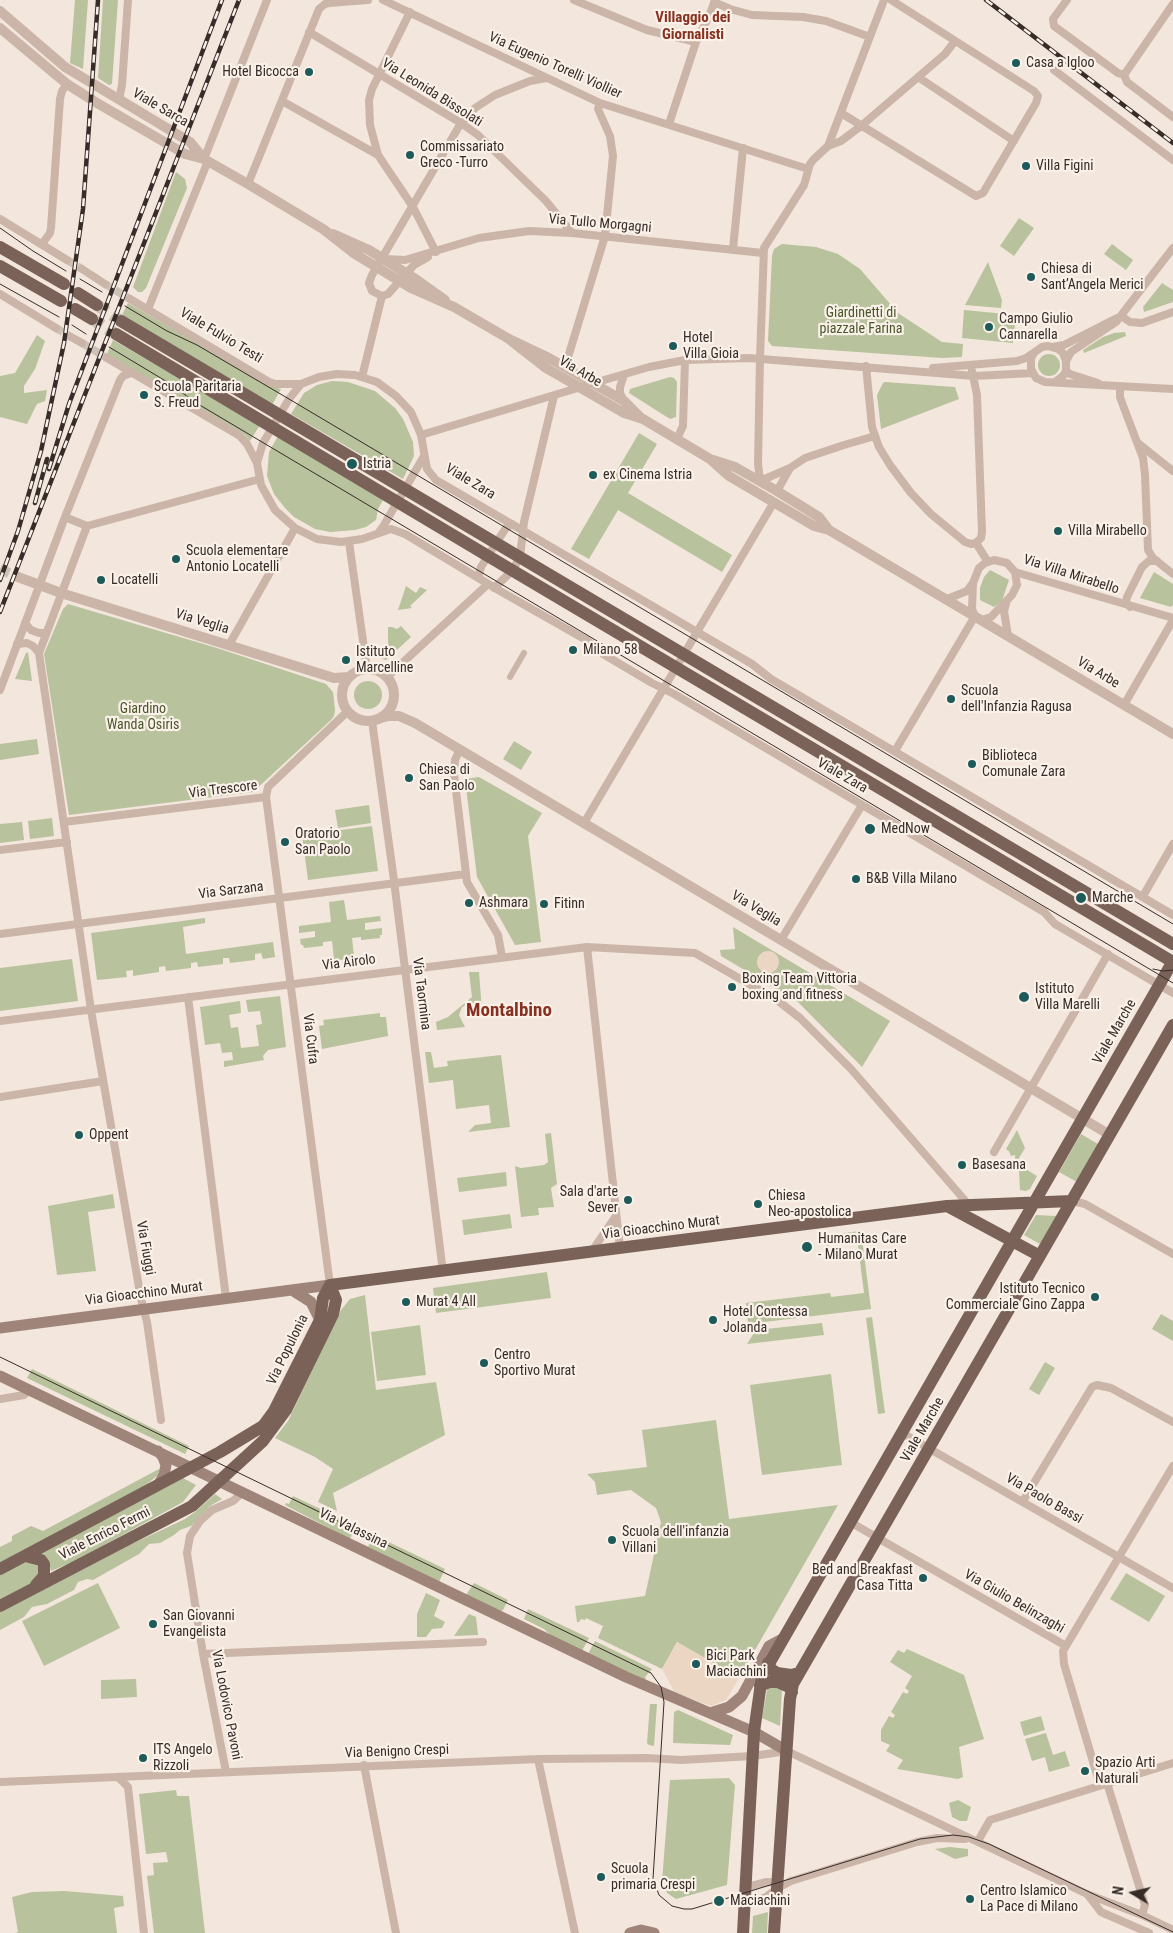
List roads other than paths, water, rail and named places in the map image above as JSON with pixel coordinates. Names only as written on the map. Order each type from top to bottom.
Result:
[{"type":"main road","points":[[0,247],[64,284]]},
{"type":"main road","points":[[0,266],[61,300]]},
{"type":"main road","points":[[78,293],[97,305]]},
{"type":"main road","points":[[76,309],[92,319]]},
{"type":"main road","points":[[122,320],[280,415]]},
{"type":"main road","points":[[116,334],[273,427]]},
{"type":"main road","name":"Viale Zara","points":[[280,415],[1173,944]]},
{"type":"main road","name":"Viale Zara","points":[[273,427],[881,790],[1173,961]]},
{"type":"main road","name":"Viale Marche","points":[[743,1933],[748,1887],[754,1732],[762,1676],[1173,961]]},
{"type":"main road","name":"Viale Marche","points":[[774,1933],[782,1884],[787,1751],[793,1684],[1173,1025]]},
{"type":"main road","points":[[1034,1202],[1072,1200]]},
{"type":"main road","name":"Via Gioacchino Murat","points":[[0,1328],[947,1206],[1034,1202]]},
{"type":"main road","points":[[947,1206],[1040,1256]]},
{"type":"main road","name":"Via Populonia","points":[[191,1467],[263,1426],[274,1411],[320,1320],[323,1298],[330,1285]]},
{"type":"main road","name":"Via Populonia","points":[[218,1480],[263,1440],[286,1410],[334,1309],[335,1297],[330,1285]]},
{"type":"main road","points":[[292,1290],[311,1302],[320,1320]]},
{"type":"main road","name":"Via Valassina","points":[[0,1376],[663,1694],[754,1732],[787,1751]]},
{"type":"main road","points":[[158,1451],[166,1465],[160,1482]]},
{"type":"main road","name":"Viale Enrico Fermi","points":[[0,1569],[191,1467]]},
{"type":"main road","name":"Viale Enrico Fermi","points":[[0,1606],[135,1534],[184,1511],[192,1506],[218,1480]]},
{"type":"main road","points":[[25,1556],[41,1560],[44,1564],[44,1576],[32,1589]]},
{"type":"main road","points":[[710,1713],[729,1707],[742,1696],[769,1646],[782,1639]]},
{"type":"main road","points":[[768,1663],[776,1673],[791,1675],[799,1673]]},
{"type":"main road","points":[[760,1686],[769,1682],[778,1682],[789,1687],[792,1692]]},
{"type":"main road","points":[[635,1931],[654,1933]]},
{"type":"street","points":[[119,100],[123,75],[128,0]]},
{"type":"street","points":[[148,310],[267,0]]},
{"type":"street","points":[[248,184],[309,32],[322,6],[329,3],[368,0]]},
{"type":"street","name":"Via Eugenio Torelli Viollier","points":[[383,0],[600,103],[808,169]]},
{"type":"street","points":[[574,0],[647,30],[696,42]]},
{"type":"street","points":[[828,146],[884,0]]},
{"type":"street","points":[[841,113],[976,196],[983,193],[1036,103],[1038,96],[1034,91],[891,0]]},
{"type":"street","points":[[1067,0],[1054,18],[1055,27],[1119,74],[1124,75]]},
{"type":"street","points":[[669,124],[696,42],[714,1],[730,9],[752,15],[803,17],[821,20],[870,37]]},
{"type":"street","points":[[1124,75],[1173,4]]},
{"type":"street","name":"Viale Sarca","points":[[0,11],[65,67],[190,142],[206,160]]},
{"type":"street","points":[[410,12],[372,89],[369,112],[372,137],[378,155],[413,207],[436,252]]},
{"type":"street","name":"Viale Sarca","points":[[0,28],[67,84],[185,154],[206,160]]},
{"type":"street","name":"Via Leonida Bissolati","points":[[309,32],[478,135],[546,201],[572,233]]},
{"type":"street","points":[[874,436],[805,458],[790,468],[760,481],[758,464],[763,252],[804,185],[808,169],[814,159],[828,146],[841,140],[861,126],[945,54],[955,41]]},
{"type":"street","points":[[1054,70],[1173,160]]},
{"type":"street","points":[[1124,75],[1127,82],[1173,117]]},
{"type":"street","points":[[918,77],[1014,141]]},
{"type":"street","points":[[362,377],[382,296],[377,295],[370,287],[372,275],[461,123],[476,108],[495,95],[530,81],[546,78]]},
{"type":"street","points":[[42,244],[50,233],[51,228],[60,99],[62,91],[67,84]]},
{"type":"street","points":[[282,101],[378,155]]},
{"type":"street","points":[[565,367],[605,236],[613,156],[610,136],[598,109],[600,103]]},
{"type":"street","points":[[733,249],[743,148]]},
{"type":"street","name":"Via Arbe","points":[[206,160],[323,229],[369,250],[407,273],[454,307],[509,339],[565,367],[624,401],[643,419]]},
{"type":"street","points":[[0,219],[68,260]]},
{"type":"street","name":"Via Arbe","points":[[323,229],[340,244],[377,268],[432,299],[454,307]]},
{"type":"street","name":"Via Tullo Morgagni","points":[[382,258],[405,260],[479,238],[529,231],[572,233],[763,252]]},
{"type":"street","points":[[1066,361],[1071,352],[1110,327],[1121,316],[1173,248]]},
{"type":"street","name":"Via Tullo Morgagni","points":[[382,296],[388,294],[414,265],[436,252]]},
{"type":"street","points":[[82,269],[105,284]]},
{"type":"street","points":[[0,294],[56,328]]},
{"type":"street","name":"Viale Fulvio Testi","points":[[130,299],[269,382],[275,384],[301,384],[330,375],[362,377]]},
{"type":"street","points":[[1121,316],[1130,322],[1142,323],[1173,312]]},
{"type":"street","points":[[916,370],[1017,361],[1042,347],[1064,345],[1121,316]]},
{"type":"street","points":[[71,337],[82,344]]},
{"type":"street","name":"Via Arbe","points":[[509,339],[546,368],[579,388],[624,413],[643,419],[710,459],[729,476],[814,526],[829,530],[1173,734]]},
{"type":"street","points":[[1053,347],[1062,353],[1066,361],[1066,371],[1055,382]]},
{"type":"street","points":[[1034,353],[1030,363],[1033,374],[1041,381],[1077,385],[1173,389]]},
{"type":"street","points":[[107,358],[240,436],[247,444],[257,463],[260,479],[267,498],[275,510],[295,528],[321,540],[349,542],[367,669]]},
{"type":"street","points":[[421,434],[624,374],[685,360],[760,358],[974,376],[1033,374]]},
{"type":"street","points":[[677,439],[684,426],[685,360]]},
{"type":"street","points":[[866,366],[874,436],[895,472],[931,514],[965,542],[971,544],[976,543],[981,538],[982,532],[977,395],[974,376],[969,365]]},
{"type":"street","points":[[1066,371],[1080,378],[1108,386]]},
{"type":"street","points":[[0,690],[65,517],[120,380],[123,376],[131,373]]},
{"type":"street","points":[[624,374],[620,386],[620,393],[624,401]]},
{"type":"street","name":"Viale Zara","points":[[362,377],[382,385],[400,399],[414,418],[421,434],[427,469],[436,480],[752,664],[771,679],[1173,915]]},
{"type":"street","points":[[257,463],[261,447],[292,394],[301,384]]},
{"type":"street","points":[[1120,386],[1120,397],[1139,444],[1146,475],[1147,546],[1150,554],[1157,562],[1173,574]]},
{"type":"street","points":[[387,677],[491,586],[512,571],[520,557],[524,522],[554,396]]},
{"type":"street","points":[[1139,444],[1173,471]]},
{"type":"street","points":[[377,534],[424,456]]},
{"type":"street","name":"Via Arbe","points":[[710,459],[735,467],[777,491],[819,517],[829,530]]},
{"type":"street","points":[[777,491],[790,468]]},
{"type":"street","points":[[65,517],[87,526],[260,479]]},
{"type":"street","points":[[584,823],[774,502]]},
{"type":"street","points":[[478,578],[496,543],[506,528],[512,524]]},
{"type":"street","points":[[18,644],[27,643],[39,652],[87,526]]},
{"type":"street","points":[[228,645],[295,528]]},
{"type":"street","name":"Viale Zara","points":[[349,542],[391,529],[405,534],[588,642],[604,654],[665,686],[1044,912],[1055,924],[1173,993]]},
{"type":"street","points":[[976,543],[988,562],[979,568],[974,583],[972,609],[978,618]]},
{"type":"street","name":"Via Villa Mirabello","points":[[988,562],[1001,561],[1007,563],[1015,572],[1173,619]]},
{"type":"street","points":[[1130,607],[1126,602],[1127,597],[1142,567],[1149,561],[1157,562]]},
{"type":"street","points":[[978,618],[991,617],[1007,601],[1017,585],[1015,572]]},
{"type":"street","name":"Via Veglia","points":[[18,577],[61,593],[334,678],[349,677]]},
{"type":"street","points":[[947,599],[967,591],[974,583]]},
{"type":"street","points":[[1007,601],[1004,611],[1008,636]]},
{"type":"street","points":[[895,751],[978,618]]},
{"type":"street","points":[[1124,705],[1173,619]]},
{"type":"street","points":[[25,623],[38,634],[46,633]]},
{"type":"street","name":"Via Fiuggi","points":[[39,652],[91,1010],[147,1322],[161,1420]]},
{"type":"street","points":[[510,677],[524,654]]},
{"type":"street","points":[[334,678],[342,690],[344,705],[358,719],[376,719],[391,708],[394,700],[394,692],[387,677],[378,670],[360,670],[349,677],[342,690]]},
{"type":"street","name":"Via Veglia","points":[[394,692],[398,707],[415,722],[460,750],[1082,1118]]},
{"type":"street","name":"Via Trescore","points":[[64,822],[266,797],[268,787],[348,711]]},
{"type":"street","name":"Via Veglia","points":[[376,719],[399,716],[415,722]]},
{"type":"street","name":"Via Taormina","points":[[376,719],[394,883],[443,1272]]},
{"type":"street","points":[[460,750],[454,760],[454,774],[466,874],[469,887],[498,935],[502,957]]},
{"type":"street","name":"Via Cufra","points":[[266,797],[330,1285]]},
{"type":"street","points":[[781,940],[862,805]]},
{"type":"street","points":[[0,850],[67,842]]},
{"type":"street","points":[[1143,896],[1173,844]]},
{"type":"street","name":"Via Sarzana","points":[[0,934],[466,874]]},
{"type":"street","points":[[587,947],[620,1248]]},
{"type":"street","name":"Via Airolo","points":[[0,1021],[405,968],[587,947],[688,952],[701,955],[776,1000],[800,1018],[851,1070],[968,1204]]},
{"type":"street","points":[[994,1152],[1108,954]]},
{"type":"street","points":[[188,996],[226,1298]]},
{"type":"street","points":[[0,1097],[103,1081]]},
{"type":"street","points":[[1082,1118],[1110,1135]]},
{"type":"street","points":[[1072,1200],[1085,1204],[1173,1254]]},
{"type":"street","points":[[592,1252],[616,1216]]},
{"type":"street","points":[[1023,1501],[1092,1387],[1098,1385],[1111,1388],[1173,1422]]},
{"type":"street","points":[[0,1399],[24,1395],[30,1390]]},
{"type":"street","name":"Via Paolo Bassi","points":[[902,1432],[1173,1588]]},
{"type":"street","points":[[1066,1646],[1173,1466]]},
{"type":"street","name":"Via Lodovico Pavoni","points":[[226,1772],[203,1654],[188,1564],[187,1545],[194,1529],[206,1515],[233,1501],[243,1492]]},
{"type":"street","name":"Via Giulio Belinzaghi","points":[[850,1522],[1066,1646],[1063,1651],[1064,1664],[1145,1905],[1142,1915]]},
{"type":"street","points":[[203,1654],[483,1642]]},
{"type":"street","points":[[787,1751],[1087,1894],[1142,1915],[1173,1930]]},
{"type":"street","name":"Via Benigno Crespi","points":[[0,1782],[538,1759],[672,1760],[753,1756],[787,1751]]},
{"type":"street","points":[[538,1759],[575,1933]]},
{"type":"street","points":[[978,1842],[990,1820],[1173,1763]]},
{"type":"street","points":[[364,1765],[396,1933]]},
{"type":"street","points":[[128,1787],[136,1776]]},
{"type":"street","points":[[118,1777],[128,1787],[144,1933]]},
{"type":"street","points":[[745,1904],[766,1897],[782,1884],[917,1842],[937,1838],[957,1838],[978,1842]]},
{"type":"street","points":[[748,1887],[767,1882],[782,1884]]},
{"type":"street","points":[[1087,1894],[1101,1912],[1149,1933]]},
{"type":"tunnel","points":[[67,260],[82,269]]},
{"type":"tunnel","points":[[105,284],[130,299]]},
{"type":"tunnel","points":[[97,305],[121,321]]},
{"type":"tunnel","points":[[92,319],[116,334]]},
{"type":"tunnel","points":[[56,328],[71,337]]},
{"type":"tunnel","points":[[82,343],[107,358]]},
{"type":"tunnel","points":[[0,569],[18,577]]},
{"type":"tram line","points":[[0,228],[66,271]]},
{"type":"tram line","points":[[80,279],[102,292]]},
{"type":"tram line","points":[[0,284],[59,317]]},
{"type":"tram line","points":[[125,306],[167,331],[197,345],[289,399],[1173,924]]},
{"type":"tram line","points":[[72,325],[86,334]]},
{"type":"tram line","points":[[109,347],[164,380],[198,404],[1173,983]]},
{"type":"tram line","points":[[1153,969],[1173,970]]},
{"type":"tram line","points":[[0,1357],[651,1673],[661,1687],[664,1702],[653,1879],[659,1895],[672,1906],[692,1909],[920,1839],[953,1835],[969,1837],[989,1844],[1173,1932]]},
{"type":"railway","points":[[0,580],[18,531],[41,451],[64,343],[83,209],[98,0]]},
{"type":"railway","points":[[49,469],[69,404],[222,0]]},
{"type":"railway","points":[[0,612],[239,0]]},
{"type":"railway","points":[[986,0],[1173,143]]},
{"type":"railway","points":[[35,503],[47,459]]},
{"type":"place","name":"Casa a Igloo","points":[[1016,63]]},
{"type":"place","name":"Hotel Bicocca","points":[[309,72]]},
{"type":"place","name":"Commissariato Greco -Turro","points":[[410,155]]},
{"type":"place","name":"Villa Figini","points":[[1026,166]]},
{"type":"place","name":"Chiesa di Sant’Angela Merici","points":[[1031,277]]},
{"type":"place","name":"Campo Giulio Cannarella","points":[[989,327]]},
{"type":"place","name":"Hotel Villa Gioia","points":[[673,346]]},
{"type":"place","name":"Scuola Paritaria S. Freud","points":[[144,395]]},
{"type":"place","name":"Istria","points":[[352,464]]},
{"type":"place","name":"ex Cinema Istria","points":[[593,475]]},
{"type":"place","name":"Villa Mirabello","points":[[1058,531]]},
{"type":"place","name":"Scuola elementare Antonio Locatelli","points":[[176,559]]},
{"type":"place","name":"Locatelli","points":[[101,580]]},
{"type":"place","name":"Milano 58","points":[[573,650]]},
{"type":"place","name":"Istituto Marcelline","points":[[346,660]]},
{"type":"place","name":"Scuola dell'Infanzia Ragusa","points":[[951,699]]},
{"type":"place","name":"Biblioteca Comunale Zara","points":[[972,764]]},
{"type":"place","name":"Chiesa di San Paolo","points":[[409,778]]},
{"type":"place","name":"MedNow","points":[[870,829]]},
{"type":"place","name":"Oratorio San Paolo","points":[[285,842]]},
{"type":"place","name":"B&B Villa Milano","points":[[856,879]]},
{"type":"place","name":"Marche","points":[[1081,898]]},
{"type":"place","name":"Ashmara","points":[[469,903]]},
{"type":"place","name":"Fitinn","points":[[544,904]]},
{"type":"place","name":"Boxing Team Vittoria boxing and fitness","points":[[732,987]]},
{"type":"place","name":"Istituto Villa Marelli","points":[[1024,997]]},
{"type":"place","name":"Oppent","points":[[79,1135]]},
{"type":"place","name":"Basesana","points":[[962,1165]]},
{"type":"place","name":"Sala d'arte Sever","points":[[628,1200]]},
{"type":"place","name":"Chiesa Neo-apostolica","points":[[758,1204]]},
{"type":"place","name":"Humanitas Care - Milano Murat","points":[[807,1247]]},
{"type":"place","name":"Istituto Tecnico Commerciale Gino Zappa","points":[[1095,1297]]},
{"type":"place","name":"Murat 4 All","points":[[406,1302]]},
{"type":"place","name":"Hotel Contessa Jolanda","points":[[713,1320]]},
{"type":"place","name":"Centro Sportivo Murat","points":[[484,1363]]},
{"type":"place","name":"Scuola dell'infanzia Villani","points":[[612,1540]]},
{"type":"place","name":"Bed and Breakfast Casa Titta","points":[[923,1578]]},
{"type":"place","name":"San Giovanni Evangelista","points":[[153,1624]]},
{"type":"place","name":"Bici Park Maciachini","points":[[696,1664]]},
{"type":"place","name":"ITS Angelo Rizzoli","points":[[143,1758]]},
{"type":"place","name":"Spazio Arti Naturali","points":[[1085,1771]]},
{"type":"place","name":"Scuola primaria Crespi","points":[[601,1877]]},
{"type":"place","name":"Centro Islamico La Pace di Milano","points":[[970,1899]]},
{"type":"place","name":"Maciachini","points":[[719,1901]]},
{"type":"district","name":"Villaggio dei Giornalisti","points":[[693,26]]},
{"type":"district","name":"Montalbino","points":[[509,1011]]},
{"type":"park label","name":"Giardinetti di piazzale Farina","points":[[861,322]]},
{"type":"park label","name":"Giardino Wanda Osiris","points":[[143,718]]}]
